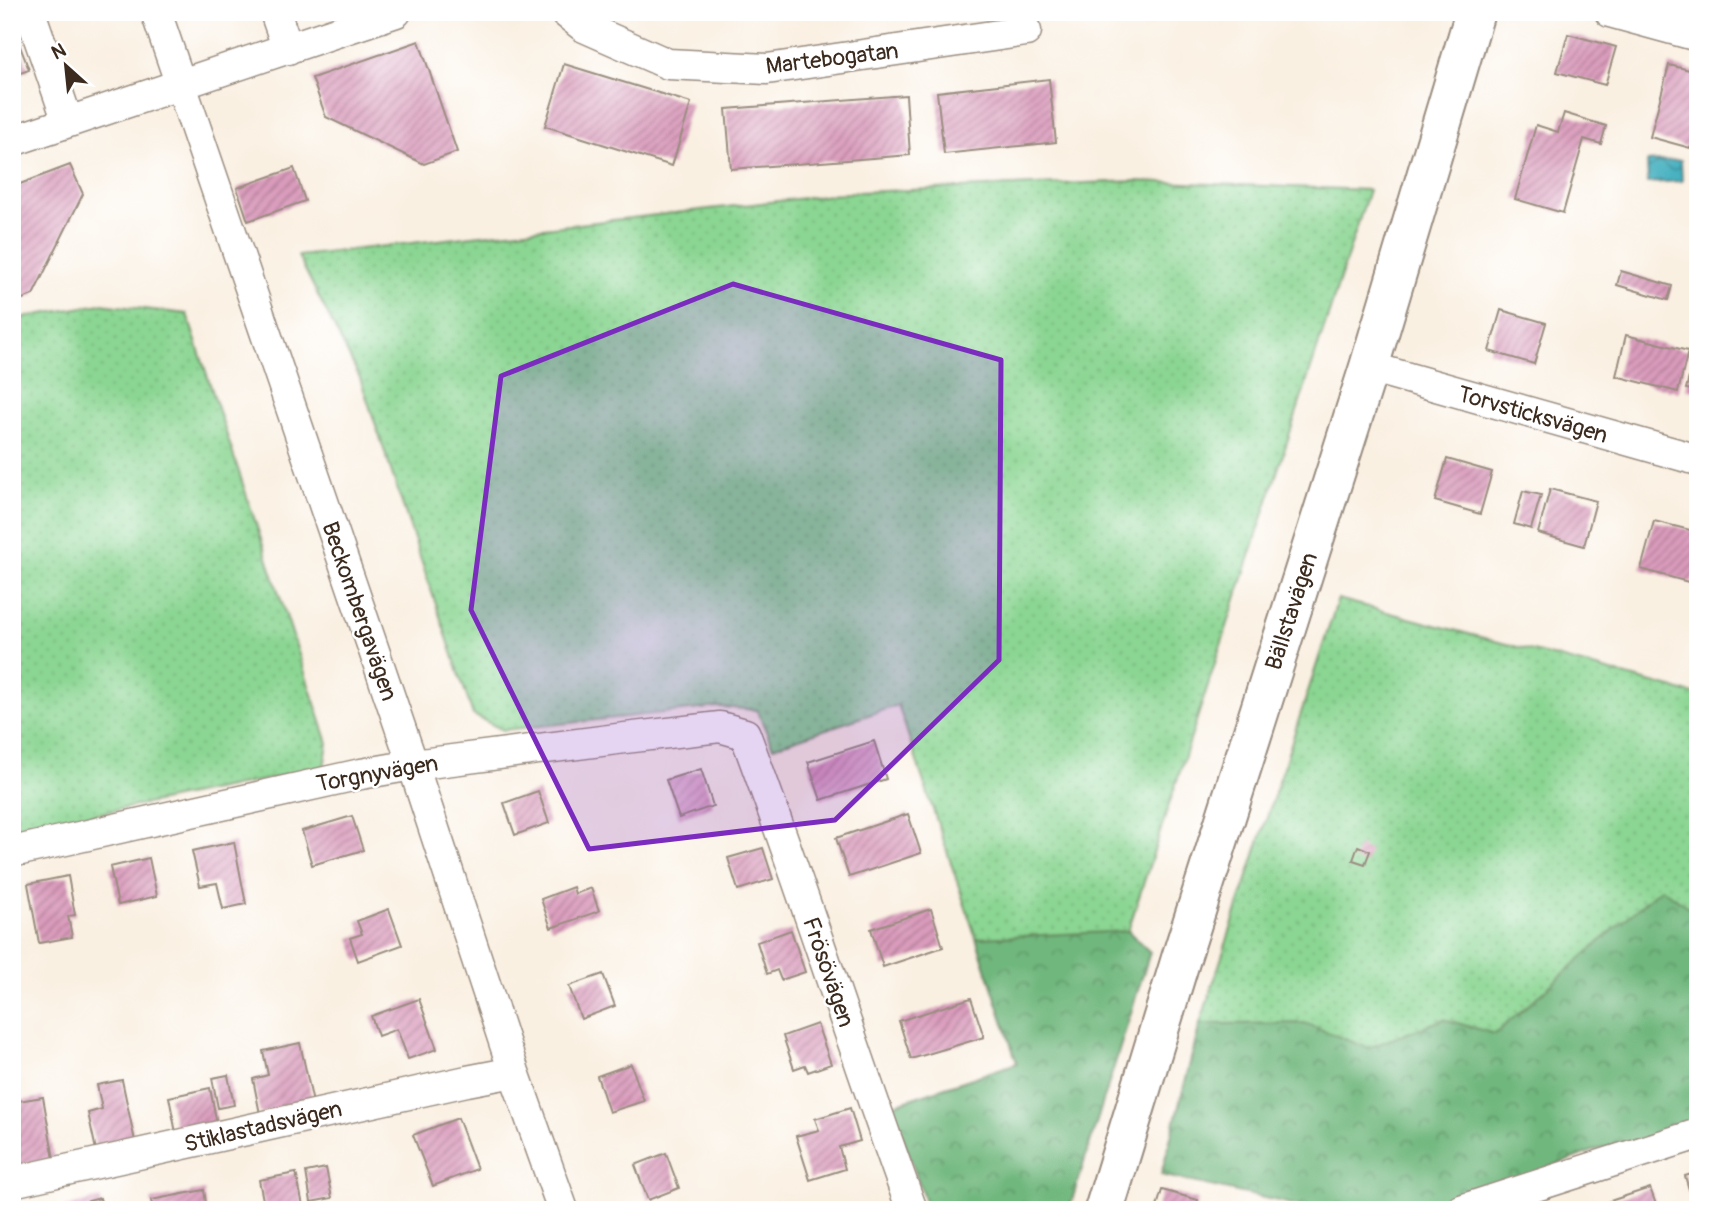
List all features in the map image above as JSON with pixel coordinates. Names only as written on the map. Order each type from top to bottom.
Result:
[{"type":"street","points":[[30,12],[68,122]]},
{"type":"street","name":"Beckombergavägen","points":[[156,12],[563,1210]]},
{"type":"street","points":[[275,12],[288,49]]},
{"type":"street","points":[[12,141],[396,12]]},
{"type":"street","name":"Martebogatan","points":[[565,12],[584,27],[668,64],[767,69],[1026,31]]},
{"type":"street","name":"Bällstavägen","points":[[1104,1210],[1369,367],[1475,12]]},
{"type":"street","points":[[1610,12],[1698,36]]},
{"type":"street","name":"Torvsticksvägen","points":[[1369,367],[1698,460]]},
{"type":"street","name":"Torgnyvägen","points":[[12,852],[361,774],[413,765],[720,727],[745,734]]},
{"type":"street","name":"Frösövägen","points":[[745,734],[912,1210]]},
{"type":"street","name":"Stiklastadsvägen","points":[[12,1182],[514,1072]]},
{"type":"street","points":[[1461,1210],[1698,1134]]},
{"type":"highlighted area","points":[[733,284],[1001,360],[999,660],[835,820],[589,849],[471,610],[501,376]]},
{"type":"green space","points":[[1135,181],[1369,190],[1128,931],[976,938],[898,705],[773,747],[757,710],[719,707],[503,730],[473,715],[360,378],[298,256],[857,192]]},
{"type":"green space","points":[[101,304],[187,314],[328,743],[324,768],[12,831],[12,319]]},
{"type":"green space","points":[[1338,599],[1698,695],[1698,914],[1661,888],[1495,1034],[1444,1019],[1368,1048],[1305,1023],[1200,1024]]},
{"type":"green space","points":[[1661,887],[1698,914],[1698,1126],[1596,1150],[1434,1210],[1318,1210],[1161,1175],[1200,1024],[1305,1023],[1368,1048],[1444,1019],[1495,1034]]},
{"type":"green space","points":[[1128,931],[1150,952],[1069,1210],[928,1210],[892,1105],[1017,1063],[976,938]]},
{"type":"water","points":[[1681,160],[1682,181],[1648,183],[1647,162]]},
{"type":"building","points":[[12,25],[29,70],[12,76]]},
{"type":"building","points":[[1568,34],[1616,47],[1605,85],[1557,72]]},
{"type":"building","points":[[419,41],[457,152],[424,164],[326,117],[312,78]]},
{"type":"building","points":[[564,64],[691,103],[672,166],[545,126]]},
{"type":"building","points":[[1669,65],[1698,72],[1698,136],[1694,149],[1650,137]]},
{"type":"building","points":[[1049,79],[1056,142],[944,154],[937,92]]},
{"type":"building","points":[[906,95],[910,155],[731,169],[726,109]]},
{"type":"building","points":[[1564,113],[1606,126],[1601,144],[1584,139],[1563,213],[1515,199],[1536,125],[1558,132]]},
{"type":"building","points":[[70,165],[83,194],[33,295],[12,303],[12,187]]},
{"type":"building","points":[[294,168],[305,201],[248,221],[237,188]]},
{"type":"building","points":[[1621,271],[1672,286],[1668,300],[1617,285]]},
{"type":"building","points":[[1501,310],[1546,323],[1534,364],[1489,351]]},
{"type":"building","points":[[1626,335],[1688,351],[1678,392],[1616,376]]},
{"type":"building","points":[[1694,358],[1698,359],[1698,391],[1686,389]]},
{"type":"building","points":[[1447,459],[1492,472],[1480,514],[1435,501]]},
{"type":"building","points":[[1550,489],[1596,501],[1584,546],[1538,533]]},
{"type":"building","points":[[1523,491],[1541,495],[1531,529],[1514,524]]},
{"type":"building","points":[[1654,521],[1698,532],[1698,560],[1692,583],[1641,569]]},
{"type":"building","points":[[874,741],[886,779],[821,800],[808,762]]},
{"type":"building","points":[[701,769],[713,806],[679,818],[666,780]]},
{"type":"building","points":[[538,791],[549,823],[515,835],[504,803]]},
{"type":"building","points":[[908,814],[921,853],[849,877],[836,838]]},
{"type":"building","points":[[352,816],[363,850],[312,865],[302,831]]},
{"type":"building","points":[[234,842],[246,904],[223,909],[217,883],[200,886],[192,851]]},
{"type":"building","points":[[1358,846],[1370,851],[1365,864],[1353,860]]},
{"type":"building","points":[[763,848],[773,879],[738,890],[728,858]]},
{"type":"building","points":[[149,858],[157,896],[118,905],[110,867]]},
{"type":"building","points":[[68,876],[75,915],[68,916],[72,937],[39,943],[28,884]]},
{"type":"building","points":[[573,887],[575,894],[591,888],[599,911],[551,928],[541,899]]},
{"type":"building","points":[[389,909],[402,945],[358,961],[350,938],[362,934],[357,921]]},
{"type":"building","points":[[931,909],[943,947],[883,967],[871,929]]},
{"type":"building","points":[[791,930],[805,972],[781,980],[777,970],[767,974],[757,942]]},
{"type":"building","points":[[603,974],[615,1006],[581,1019],[569,986]]},
{"type":"building","points":[[971,998],[984,1037],[911,1059],[899,1021]]},
{"type":"building","points":[[419,999],[437,1049],[408,1059],[397,1029],[378,1036],[371,1016]]},
{"type":"building","points":[[817,1024],[831,1064],[808,1072],[805,1065],[794,1069],[783,1036]]},
{"type":"building","points":[[300,1043],[313,1103],[260,1114],[253,1079],[268,1075],[263,1051]]},
{"type":"building","points":[[631,1064],[644,1101],[609,1112],[597,1076]]},
{"type":"building","points":[[228,1075],[234,1105],[218,1108],[212,1078]]},
{"type":"building","points":[[122,1080],[135,1141],[96,1150],[88,1113],[102,1109],[97,1085]]},
{"type":"building","points":[[210,1088],[217,1124],[176,1133],[169,1097]]},
{"type":"building","points":[[43,1097],[54,1159],[13,1166],[12,1102]]},
{"type":"building","points":[[850,1108],[860,1141],[839,1147],[845,1169],[810,1180],[796,1136],[819,1130],[815,1119]]},
{"type":"building","points":[[458,1118],[477,1169],[433,1186],[413,1135]]},
{"type":"building","points":[[666,1153],[679,1188],[648,1200],[635,1165]]},
{"type":"building","points":[[326,1168],[332,1198],[311,1202],[306,1172]]},
{"type":"building","points":[[1698,1172],[1698,1210],[1695,1210],[1685,1176]]},
{"type":"building","points":[[296,1173],[304,1210],[265,1210],[259,1180]]},
{"type":"building","points":[[1650,1188],[1658,1210],[1606,1210],[1604,1203]]},
{"type":"building","points":[[204,1190],[207,1210],[153,1210],[151,1200]]},
{"type":"building","points":[[1162,1190],[1198,1200],[1196,1210],[1156,1210]]},
{"type":"building","points":[[100,1198],[103,1210],[59,1210],[59,1209]]}]
